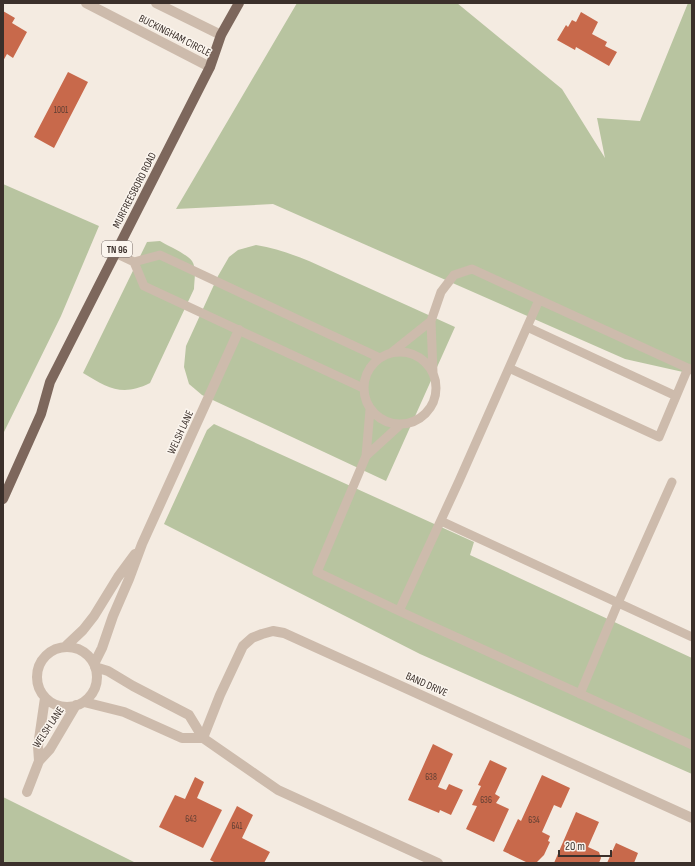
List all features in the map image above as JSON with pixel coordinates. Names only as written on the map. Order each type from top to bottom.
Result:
[{"type":"main road","name":"MURFREESBORO ROAD","points":[[3,499],[41,414],[50,382],[210,67],[221,35],[239,3]]},
{"type":"street","name":"BUCKINGHAM CIRCLE","points":[[86,3],[210,67]]},
{"type":"street","name":"BUCKINGHAM CIRCLE","points":[[156,3],[221,35]]},
{"type":"street","name":"WELSH LANE","points":[[27,792],[39,761],[50,748],[80,704],[91,695],[96,686],[97,677],[95,665],[142,544],[240,330]]},
{"type":"street","name":"WELSH LANE","points":[[80,704],[68,707],[60,706],[45,698],[39,690],[37,670],[41,661],[48,653],[56,648],[66,646],[83,630],[142,544]]},
{"type":"street","name":"BAND DRIVE","points":[[203,738],[220,695],[243,646],[252,638],[273,631],[284,633],[692,818]]},
{"type":"street","points":[[66,646],[76,648],[84,652],[95,665],[189,715],[203,738],[278,790],[438,863]]},
{"type":"street","name":"WELSH LANE","points":[[39,761],[38,746],[45,698]]},
{"type":"street","points":[[80,704],[124,712],[182,738],[203,738]]},
{"type":"lane","points":[[115,253],[134,262],[160,255],[380,358]]},
{"type":"lane","points":[[134,262],[144,286],[363,388]]},
{"type":"lane","points":[[431,321],[391,353],[380,358],[371,366],[365,377],[363,388],[365,399],[370,410],[378,418],[388,423],[400,425],[411,423],[421,418],[430,409],[436,398],[436,385],[433,373],[431,321],[441,292],[454,275],[472,269],[690,369],[676,396],[659,437],[509,368]]},
{"type":"lane","points":[[399,611],[441,521],[539,300]]},
{"type":"lane","points":[[527,327],[676,396]]},
{"type":"lane","points":[[391,353],[404,352],[416,355],[426,362],[433,373]]},
{"type":"lane","points":[[370,410],[366,456],[317,572],[692,745]]},
{"type":"lane","points":[[366,456],[400,425]]},
{"type":"lane","points":[[580,694],[618,603],[672,482]]},
{"type":"lane","points":[[441,521],[692,637]]},
{"type":"green space","points":[[297,3],[457,3],[562,89],[605,158],[597,118],[640,121],[688,3],[692,3],[692,374],[625,359],[273,204],[176,209]]},
{"type":"green space","points":[[3,184],[99,226],[61,316],[3,434]]},
{"type":"green space","points":[[160,241],[190,258],[194,264],[195,271],[194,289],[150,383],[131,389],[115,389],[100,383],[83,373],[147,242]]},
{"type":"green space","points":[[256,245],[309,261],[455,327],[386,481],[202,395],[189,384],[184,367],[186,346],[218,276],[229,257],[238,250]]},
{"type":"green space","points":[[214,424],[474,542],[470,555],[692,658],[692,774],[420,654],[164,524],[207,430]]},
{"type":"green space","points":[[3,797],[136,863],[3,863]]},
{"type":"building","points":[[3,11],[15,18],[12,23],[27,32],[13,58],[7,54],[3,61]]},
{"type":"building","points":[[581,12],[598,22],[592,34],[607,42],[605,46],[617,52],[609,66],[576,47],[575,50],[557,40],[566,25],[568,27],[572,20],[576,22]]},
{"type":"building","points":[[68,72],[88,82],[54,148],[34,137]]},
{"type":"building","points":[[433,744],[453,754],[438,787],[446,790],[449,784],[463,790],[451,815],[440,810],[439,813],[408,800]]},
{"type":"building","points":[[490,760],[507,768],[495,794],[500,797],[496,803],[509,809],[494,842],[466,829],[477,806],[472,805],[481,786],[478,785]]},
{"type":"building","points":[[542,775],[570,788],[561,808],[554,805],[542,832],[550,836],[548,841],[550,842],[544,855],[536,863],[528,863],[503,851],[518,819],[521,821]]},
{"type":"building","points":[[195,777],[204,782],[197,798],[222,810],[203,848],[159,827],[175,795],[185,799]]},
{"type":"building","points":[[237,806],[253,815],[242,838],[270,852],[264,863],[216,863],[210,860]]},
{"type":"building","points":[[576,812],[599,822],[588,847],[599,852],[601,858],[599,863],[554,863]]},
{"type":"building","points":[[616,843],[638,853],[634,863],[607,863]]}]
